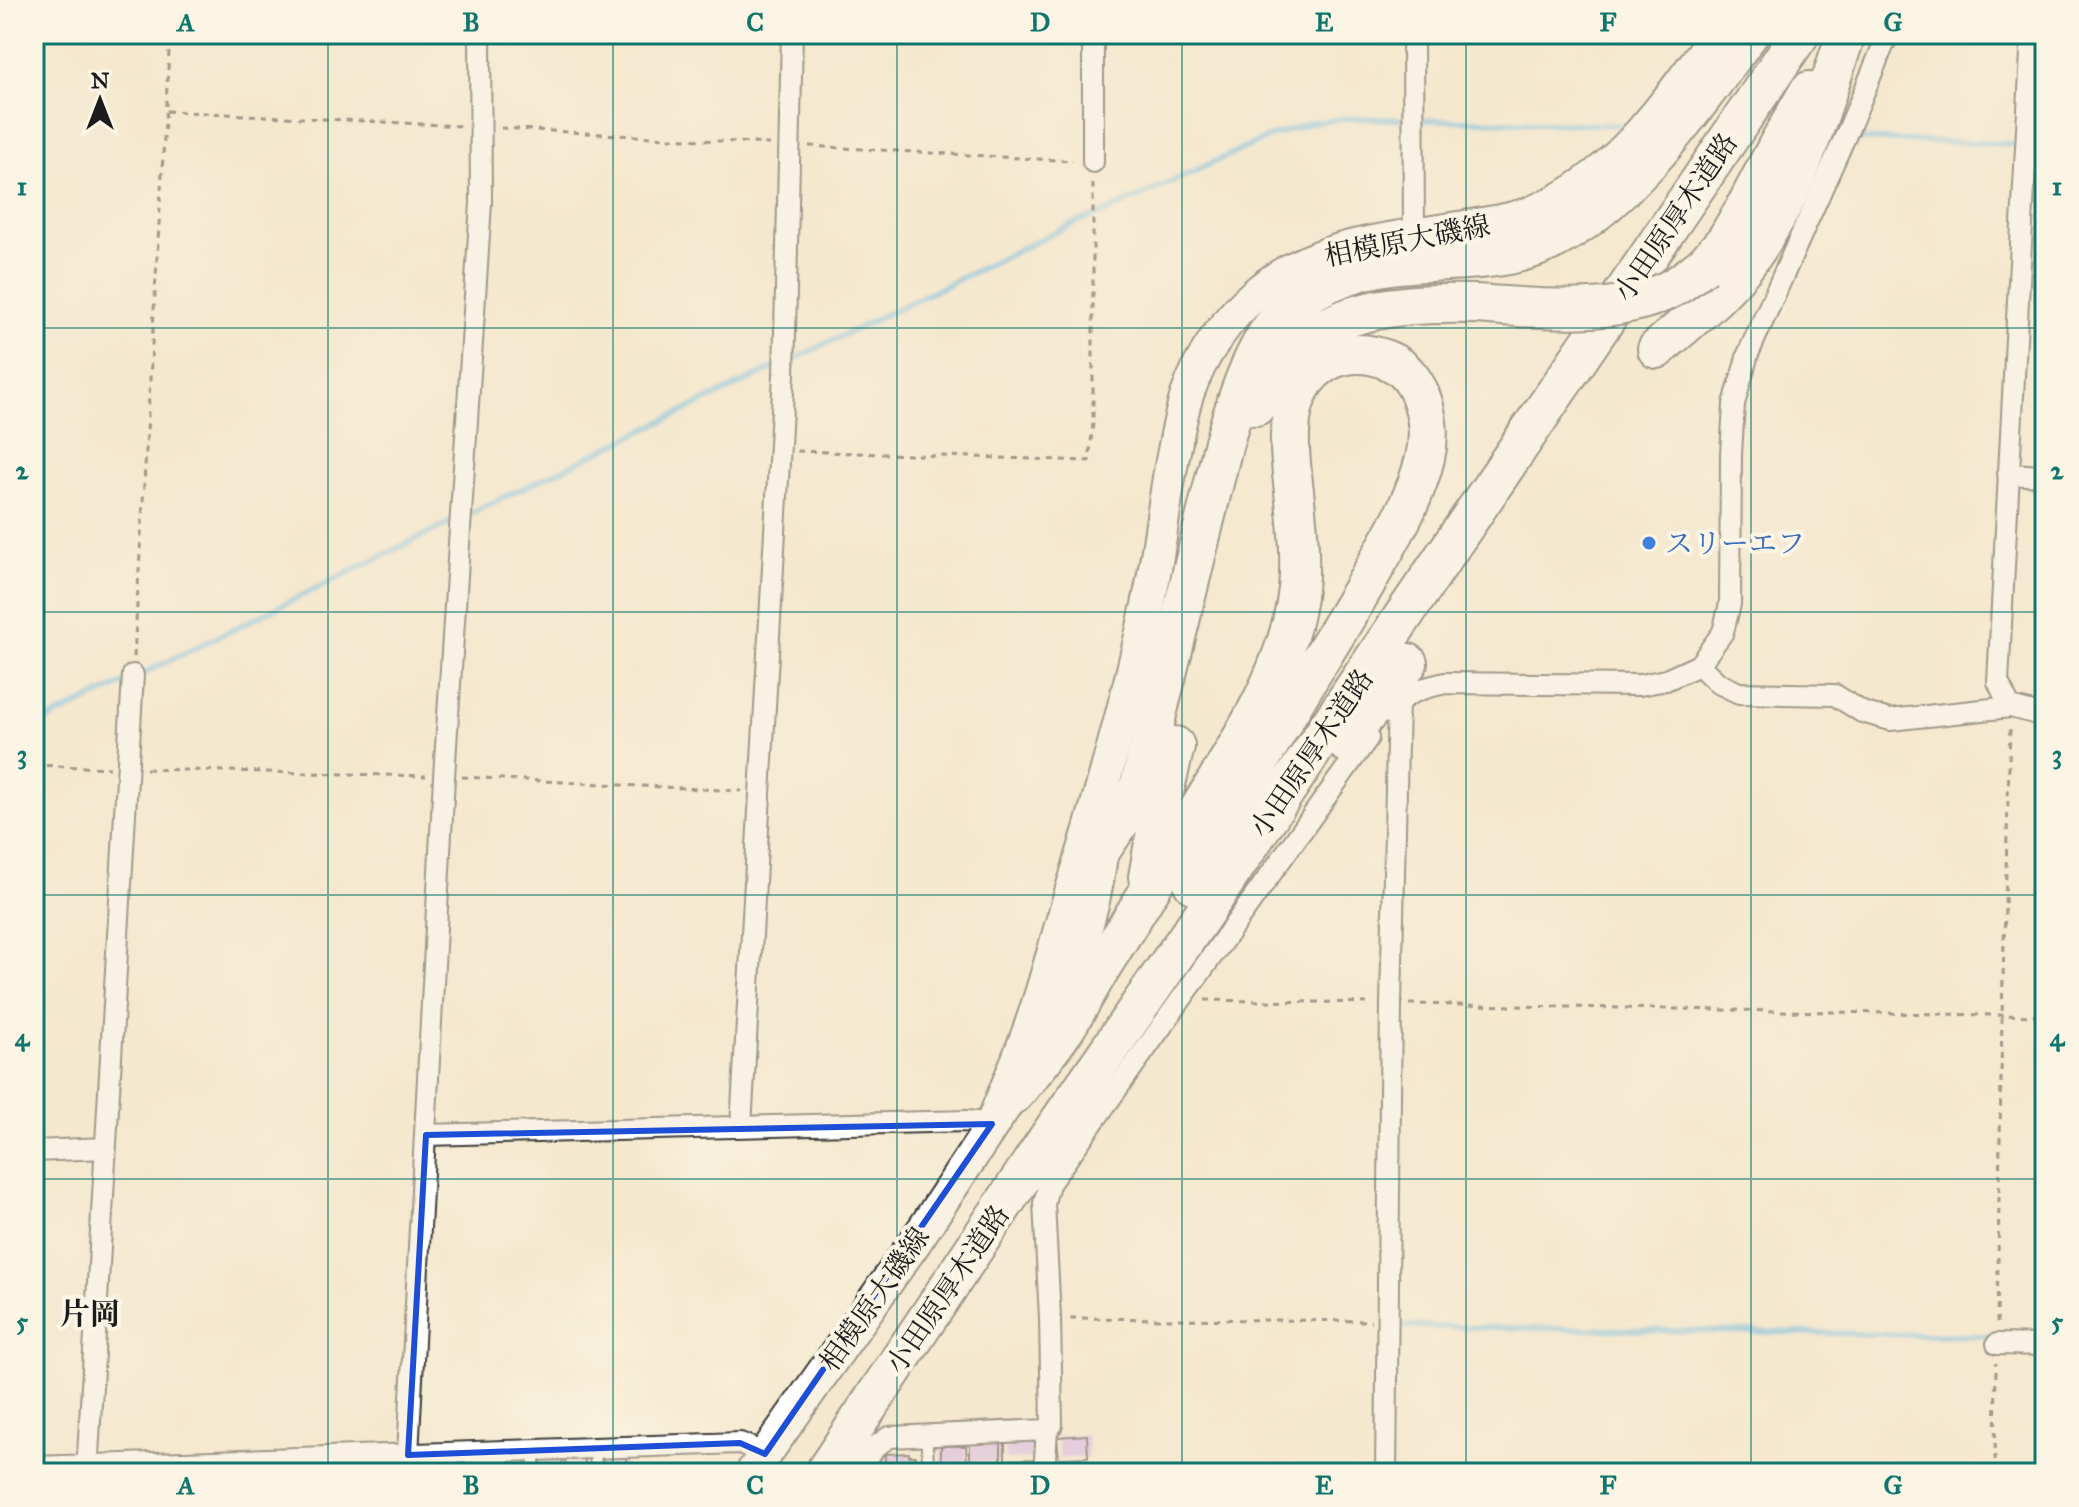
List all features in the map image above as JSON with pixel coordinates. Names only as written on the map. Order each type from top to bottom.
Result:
[{"type":"highway","points":[[1101,850],[1129,809],[1140,784],[1236,401],[1251,365],[1286,311],[1321,286],[1361,270],[1516,253],[1542,245],[1567,232],[1625,187],[1749,34]]},
{"type":"highway","name":"小田原厚木道路","points":[[824,1473],[1048,1138],[1204,891],[1771,34]]},
{"type":"highway","name":"小田原厚木道路","points":[[771,1467],[1204,891],[1429,579],[1800,34]]},
{"type":"highway","points":[[1131,923],[1147,881],[1160,809],[1206,617],[1242,445],[1257,403],[1272,374],[1295,349],[1327,325],[1374,309],[1431,303],[1557,307],[1621,305],[1678,285],[1704,265],[1726,240],[1793,118],[1845,34]]},
{"type":"highway","points":[[1657,349],[1701,312],[1742,269],[1776,217],[1800,168],[1845,34]]},
{"type":"highway","points":[[1003,1109],[1066,1027],[1264,699],[1282,659],[1298,589],[1299,541],[1290,456],[1290,422],[1296,397],[1310,374],[1328,361],[1350,354],[1375,355],[1399,365],[1415,382],[1422,401],[1427,425],[1426,453],[1414,495],[1358,598],[1239,795],[1204,891]]},
{"type":"highway","points":[[1204,891],[1285,817],[1408,663]]},
{"type":"main road","name":"相模原大磯線","points":[[1003,1109],[1107,775],[1147,612],[1177,433],[1188,393],[1223,326],[1258,292],[1287,270],[1320,255],[1356,244],[1505,220],[1540,209],[1606,169],[1663,108],[1717,34]]},
{"type":"main road","name":"相模原大磯線","points":[[771,1467],[1003,1109],[1051,1024],[1089,922],[1101,850],[1107,775]]},
{"type":"main road","points":[[1033,1018],[1057,969],[1087,871],[1101,850]]},
{"type":"street","points":[[408,1464],[444,777],[481,203],[480,34]]},
{"type":"street","points":[[741,1127],[784,374],[792,34]]},
{"type":"street","points":[[1093,34],[1093,162]]},
{"type":"street","points":[[1413,34],[1414,236]]},
{"type":"street","points":[[1849,128],[1872,34]]},
{"type":"street","points":[[1044,1473],[1047,1430],[1052,1425],[1044,1203],[1049,1184],[1380,722],[1398,701],[1415,690],[1445,683],[1640,685],[1666,680],[1699,665],[1723,632],[1730,604],[1734,404],[1748,354],[1888,34]]},
{"type":"street","points":[[2010,707],[1998,682],[2032,34]]},
{"type":"street","points":[[2008,474],[2045,476]]},
{"type":"street","points":[[1699,665],[1718,683],[1739,693],[1835,695],[1862,712],[1890,720],[2010,707],[2045,716]]},
{"type":"street","points":[[87,1469],[132,681]]},
{"type":"street","points":[[1386,1473],[1398,701]]},
{"type":"street","points":[[426,1135],[967,1121],[1003,1109]]},
{"type":"street","points":[[34,1151],[105,1148]]},
{"type":"street","points":[[1997,1344],[2045,1345]]},
{"type":"street","points":[[859,1473],[875,1447],[889,1437],[1047,1430]]},
{"type":"street","points":[[34,1467],[87,1469],[408,1464],[534,1451],[740,1443],[771,1467]]},
{"type":"lane","points":[[926,1435],[929,1473]]},
{"type":"lane","points":[[595,1448],[596,1473]]},
{"type":"lane","points":[[534,1451],[534,1473]]},
{"type":"path","points":[[132,681],[170,34]]},
{"type":"path","points":[[166,111],[1093,162],[1093,423],[1089,461],[780,450]]},
{"type":"path","points":[[1995,1473],[2010,707]]},
{"type":"path","points":[[34,765],[444,777],[761,792]]},
{"type":"path","points":[[1180,999],[2045,1016]]},
{"type":"path","points":[[1050,1318],[1389,1321]]},
{"type":"highlighted area","points":[[992,1124],[765,1454],[740,1443],[408,1455],[426,1135]]},
{"type":"building","points":[[1087,1435],[1088,1457],[1059,1458],[1057,1437]]},
{"type":"building","points":[[1036,1440],[1036,1459],[1005,1460],[1005,1441]]},
{"type":"building","points":[[970,1443],[1001,1443],[1001,1462],[970,1463]]},
{"type":"building","points":[[941,1446],[966,1446],[967,1464],[941,1465]]},
{"type":"building","points":[[909,1453],[909,1456],[915,1456],[915,1470],[885,1471],[885,1454]]},
{"type":"building","points":[[585,1454],[585,1469],[566,1469],[565,1455]]},
{"type":"building","points":[[626,1454],[626,1470],[603,1471],[602,1455]]},
{"type":"building","points":[[562,1455],[563,1471],[542,1471],[541,1456]]},
{"type":"building","points":[[504,1458],[505,1473],[481,1473],[481,1459]]},
{"type":"building","points":[[457,1460],[458,1473],[438,1473],[438,1461]]},
{"type":"building","points":[[525,1460],[526,1472],[507,1473],[507,1461]]},
{"type":"building","points":[[435,1461],[436,1473],[414,1473],[422,1462]]},
{"type":"building","points":[[395,1465],[395,1473],[377,1473],[377,1466]]},
{"type":"building","points":[[333,1467],[352,1467],[352,1473],[333,1473]]},
{"type":"building","points":[[354,1467],[373,1467],[373,1473],[355,1473]]},
{"type":"waterway","points":[[790,361],[1072,224],[1106,212],[1271,136],[1310,123],[1349,118],[1621,125]]},
{"type":"waterway","points":[[1855,139],[2016,144]]},
{"type":"waterway","points":[[2037,145],[2045,146]]},
{"type":"waterway","points":[[465,516],[780,365]]},
{"type":"waterway","points":[[138,676],[455,520]]},
{"type":"waterway","points":[[34,726],[128,681]]},
{"type":"waterway","points":[[1400,1326],[1987,1336]]},
{"type":"place","name":"スリーエフ","points":[[1649,543]]},
{"type":"district","name":"片岡","points":[[90,1314]]}]
